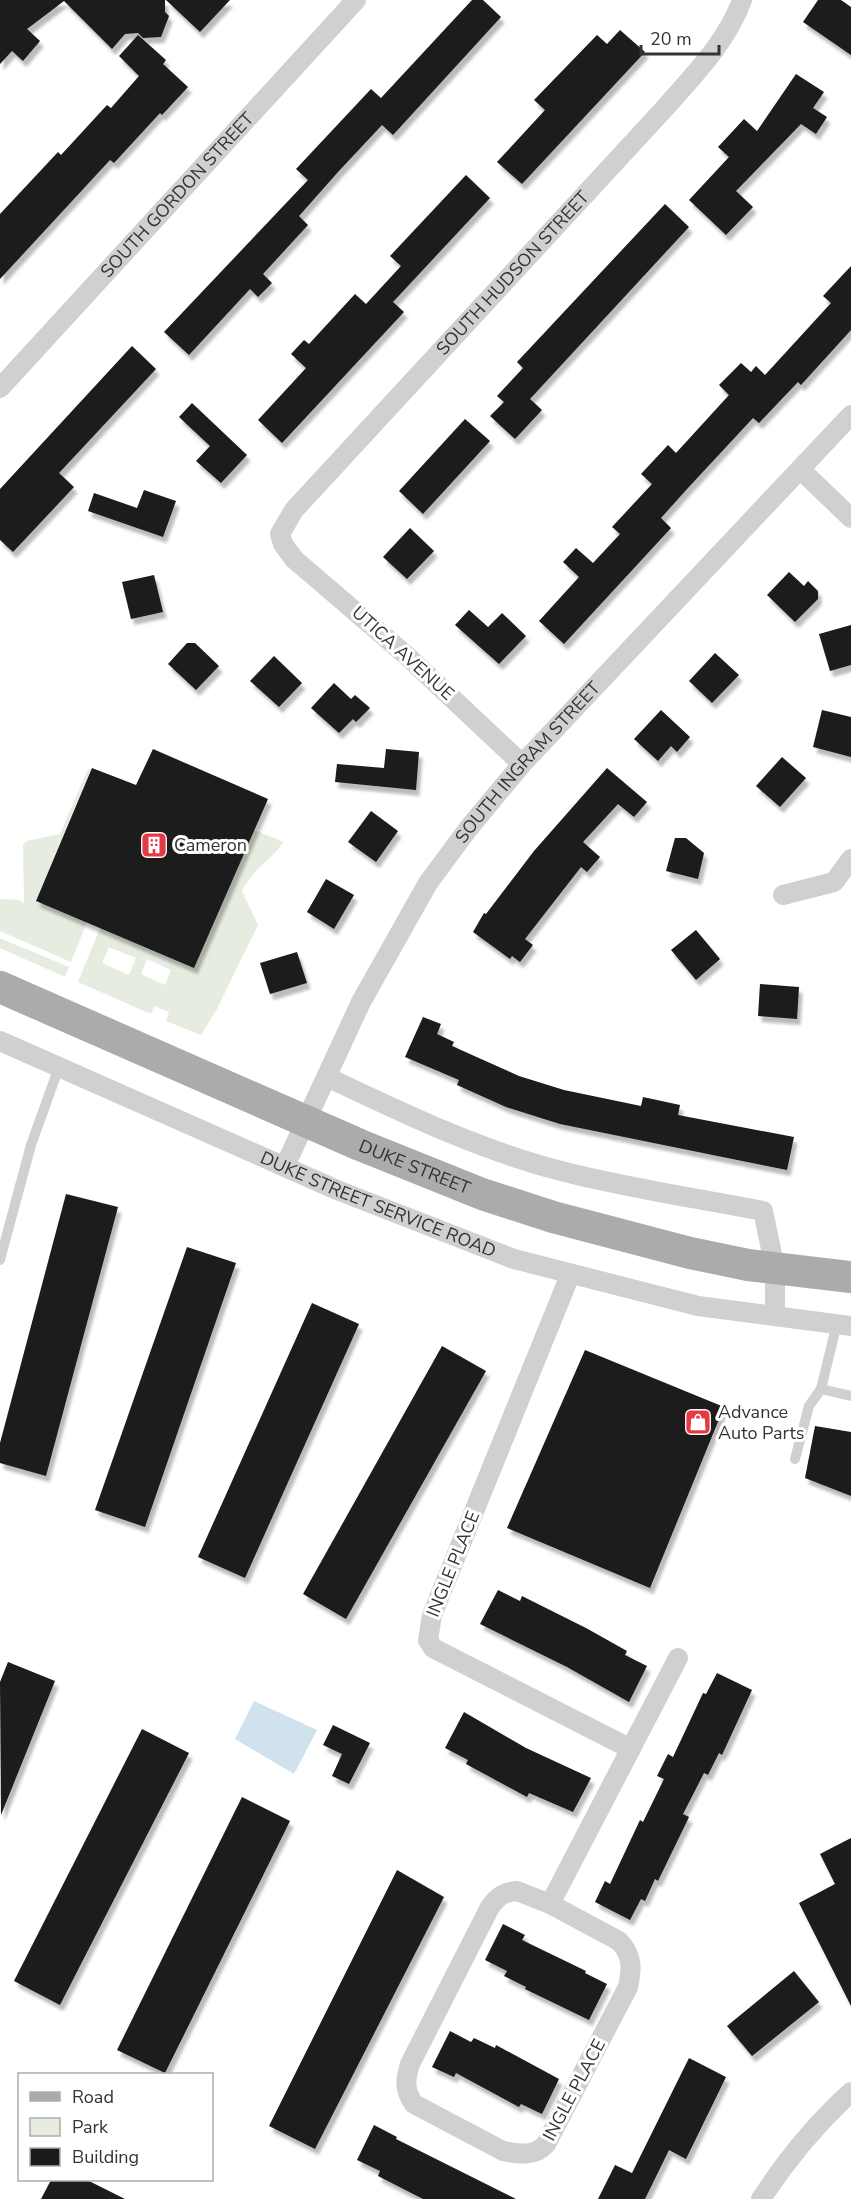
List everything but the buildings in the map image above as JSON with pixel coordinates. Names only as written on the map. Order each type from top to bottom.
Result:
[{"type":"main road","name":"DUKE STREET","points":[[0,987],[413,1167],[553,1217],[690,1253],[851,1278]]},
{"type":"street","name":"SOUTH HUDSON STREET","points":[[283,544],[280,534],[294,510],[664,109],[728,30],[742,0]]},
{"type":"street","name":"SOUTH GORDON STREET","points":[[0,388],[344,4]]},
{"type":"street","name":"SOUTH INGRAM STREET","points":[[285,1166],[308,1121],[361,1002],[428,883],[490,800],[678,596],[801,470],[851,415]]},
{"type":"street","points":[[801,470],[851,518]]},
{"type":"street","name":"UTICA AVENUE","points":[[283,544],[294,559],[406,655],[522,764]]},
{"type":"street","points":[[783,895],[834,882],[851,860]]},
{"type":"street","name":"DUKE STREET SERVICE ROAD","points":[[0,1041],[285,1166],[456,1238],[514,1259],[698,1306],[844,1325]]},
{"type":"street","points":[[327,1077],[399,1111],[508,1155],[560,1171],[763,1211],[775,1268],[775,1316]]},
{"type":"street","name":"INGLE PLACE","points":[[570,1275],[432,1616],[428,1640],[433,1648],[631,1749]]},
{"type":"street","points":[[550,1904],[678,1658]]},
{"type":"street","name":"INGLE PLACE","points":[[518,1891],[550,1904],[619,1941],[628,1950],[632,1964],[631,1974],[628,1987],[546,2144],[534,2152],[518,2154],[502,2151],[414,2104],[407,2093],[406,2077],[415,2054],[497,1897],[518,1891]]},
{"type":"street","points":[[761,2199],[782,2167],[822,2119],[851,2092]]},
{"type":"lane","points":[[0,1260],[31,1145],[59,1067]]},
{"type":"lane","points":[[795,1459],[809,1406],[821,1389],[844,1325]]},
{"type":"lane","points":[[821,1389],[851,1396]]},
{"type":"green space","points":[[88,769],[91,770],[36,900],[87,922],[71,962],[0,931],[0,899],[19,900],[24,903],[23,845],[27,841],[60,834]]},
{"type":"green space","points":[[254,830],[284,842],[252,876],[242,891],[258,925],[217,1009],[201,1035],[166,1021],[169,1012],[154,1006],[151,1014],[78,982],[100,928]],"holes":[[[109,947],[136,958],[129,975],[102,963]],[[147,959],[171,970],[165,985],[141,974]]]},
{"type":"green space","points":[[0,938],[69,967],[65,977],[0,948]]},
{"type":"water","points":[[254,1701],[317,1730],[294,1774],[235,1739]]},
{"type":"place","name":"Cameron","points":[[154,845]]},
{"type":"place","name":"Advance Auto Parts","points":[[698,1422]]}]
